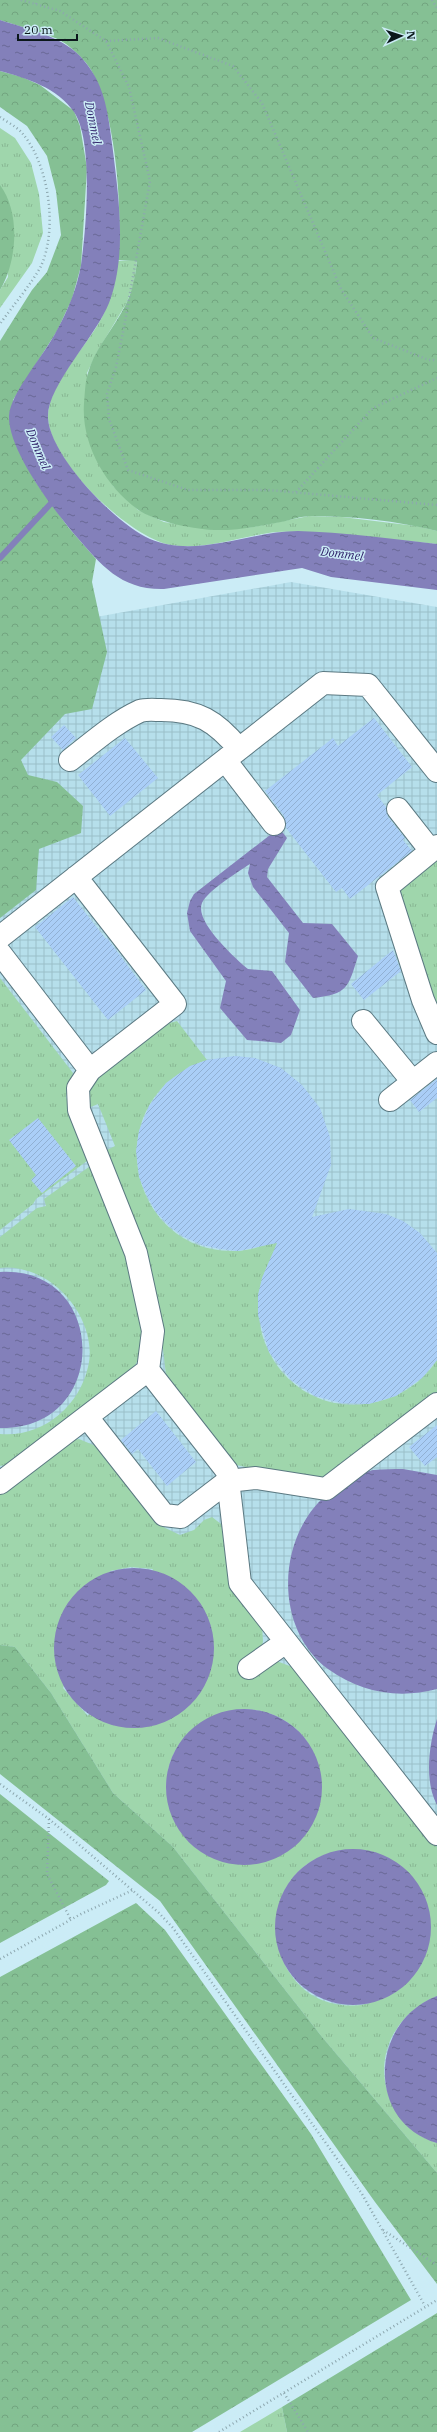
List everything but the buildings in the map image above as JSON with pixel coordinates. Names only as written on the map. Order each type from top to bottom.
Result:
[{"type":"lane","points":[[0,937],[323,683],[368,685],[437,772]]},
{"type":"lane","points":[[70,760],[114,726],[142,711],[184,710],[204,718],[227,735],[232,755],[274,824]]},
{"type":"lane","points":[[398,809],[434,849],[387,887],[423,1000],[437,1033]]},
{"type":"lane","points":[[76,877],[175,1004],[90,1070],[78,1088],[79,1110],[136,1254],[152,1331],[148,1370],[227,1471],[240,1583],[437,1834]]},
{"type":"lane","points":[[0,953],[90,1070]]},
{"type":"lane","points":[[363,1021],[413,1082]]},
{"type":"lane","points":[[390,1100],[437,1062]]},
{"type":"lane","points":[[0,1482],[148,1370]]},
{"type":"lane","points":[[87,1416],[164,1515],[181,1517],[228,1481],[256,1478],[326,1489],[437,1404]]},
{"type":"lane","points":[[249,1668],[286,1642]]},
{"type":"path","points":[[21,0],[60,11],[106,41],[129,87],[150,181],[116,367],[107,394],[109,419],[128,470],[188,490],[268,490],[437,505]]},
{"type":"path","points":[[36,4],[37,0]]},
{"type":"path","points":[[432,0],[437,8]]},
{"type":"path","points":[[106,41],[158,38],[233,66],[262,103],[341,289],[373,338],[429,360],[437,360]]},
{"type":"path","points":[[0,117],[22,132],[39,159],[47,191],[50,234],[40,267],[0,324]]},
{"type":"path","points":[[296,492],[373,408],[437,378]]},
{"type":"path","points":[[0,1784],[49,1820],[159,1912],[173,1928],[362,2194],[425,2306]]},
{"type":"path","points":[[49,1820],[47,1874],[71,1920]]},
{"type":"path","points":[[0,1959],[71,1920],[133,1890]]},
{"type":"path","points":[[383,2230],[437,2265]]},
{"type":"path","points":[[219,2432],[437,2300]]},
{"type":"path","points":[[284,2393],[308,2432]]},
{"type":"shaded area","points":[[291,582],[437,607],[437,2267],[151,1847],[0,1735],[0,657],[7,633]]},
{"type":"green space","points":[[0,0],[437,0],[437,531],[406,524],[374,520],[311,516],[242,529],[199,529],[154,518],[145,514],[125,499],[105,476],[91,448],[84,418],[87,376],[94,357],[127,302],[134,282],[137,261],[118,260],[118,190],[112,136],[100,88],[86,63],[72,49],[60,40],[34,30],[0,20]]},
{"type":"green space","points":[[0,71],[22,77],[40,85],[74,111],[80,126],[87,168],[81,266],[72,299],[57,331],[13,400],[16,444],[35,481],[68,527],[96,559],[92,582],[107,652],[92,709],[65,714],[21,760],[28,775],[57,782],[83,806],[81,833],[39,849],[36,890],[0,918],[0,341],[32,290],[47,272],[61,235],[56,191],[47,156],[27,126],[0,107]]},
{"type":"green space","points":[[0,128],[15,138],[31,163],[39,194],[43,233],[32,263],[0,308],[0,290],[8,277],[0,185]]},
{"type":"green space","points":[[0,185],[7,196],[11,209],[14,223],[14,238],[10,266],[6,279],[0,290]]},
{"type":"green space","points":[[137,260],[134,284],[126,304],[97,352],[87,373],[113,486],[138,510],[164,522],[217,530],[253,527],[309,516],[342,517],[416,526],[437,531],[437,544],[305,532],[277,532],[197,546],[171,545],[154,539],[134,528],[114,513],[76,474],[61,454],[51,434],[48,416],[49,405],[60,381],[91,336],[105,311],[113,286],[118,261]]},
{"type":"green space","points":[[437,859],[437,1018],[428,997],[400,888]]},
{"type":"green space","points":[[0,978],[73,1073],[66,1097],[91,1158],[36,1199],[33,1204],[0,1230]]},
{"type":"green space","points":[[177,1021],[207,1060],[171,1079],[149,1107],[138,1138],[138,1172],[150,1203],[170,1229],[200,1246],[238,1251],[277,1241],[281,1243],[264,1274],[258,1306],[263,1336],[276,1363],[296,1385],[322,1399],[353,1405],[387,1399],[415,1384],[427,1373],[437,1360],[437,1395],[323,1482],[236,1465],[166,1375],[162,1340],[103,1152],[115,1146],[98,1104],[86,1109],[86,1085],[166,1024]]},
{"type":"green space","points":[[93,1164],[128,1255],[144,1324],[144,1342],[136,1364],[121,1379],[12,1464],[0,1466],[0,1434],[15,1434],[30,1431],[44,1425],[56,1417],[67,1407],[83,1382],[88,1367],[90,1353],[85,1326],[70,1301],[61,1290],[50,1281],[30,1272],[15,1268],[0,1268],[0,1237],[37,1208],[46,1206],[44,1199]]},
{"type":"green space","points":[[79,1439],[98,1447],[159,1525],[180,1535],[194,1530],[204,1520],[212,1517],[221,1524],[262,1624],[263,1642],[258,1654],[295,1668],[437,1847],[437,1996],[422,2004],[409,2014],[398,2026],[390,2040],[384,2071],[386,2087],[392,2104],[400,2117],[416,2133],[437,2143],[437,2173],[322,2037],[173,1847],[113,1793],[51,1693],[15,1647],[0,1645],[0,1491],[60,1443]],"holes":[[[131,1567],[153,1569],[88,1716],[63,1688],[110,1571]],[[246,1709],[278,1717],[301,1734],[315,1757],[321,1784],[317,1811],[304,1835],[282,1853],[250,1862],[228,1862],[208,1856],[196,1848],[177,1825],[167,1797],[167,1778],[170,1763],[183,1739],[193,1729],[205,1721],[232,1711]],[[343,1850],[374,1855],[396,1870],[410,1894],[416,1921],[413,1949],[403,1975],[386,1995],[361,2005],[328,2002],[302,1988],[285,1965],[277,1938],[278,1909],[289,1883],[311,1862]]]},
{"type":"green space","points":[[0,1645],[15,1647],[51,1693],[113,1793],[173,1847],[322,2037],[437,2173],[437,2284],[375,2202],[160,1901],[0,1774]]},
{"type":"green space","points":[[0,1794],[109,1881],[106,1885],[0,1943]]},
{"type":"green space","points":[[136,1903],[165,1930],[311,2134],[411,2300],[192,2432],[0,2432],[0,1977]]},
{"type":"green space","points":[[437,2313],[437,2432],[287,2432],[282,2407]]},
{"type":"green space","points":[[282,2407],[287,2432],[240,2432]]},
{"type":"water","name":"Dommel","points":[[0,20],[53,38],[72,49],[80,56],[92,71],[98,83],[105,102],[108,118],[113,151],[120,228],[120,247],[115,285],[103,316],[63,376],[55,391],[50,405],[48,418],[52,433],[60,451],[72,469],[103,504],[120,519],[150,539],[168,544],[186,546],[204,545],[280,532],[298,531],[350,534],[437,544],[437,590],[331,577],[302,568],[164,589],[149,588],[124,581],[104,566],[94,557],[55,510],[24,462],[11,430],[9,416],[15,396],[52,339],[61,322],[72,299],[77,282],[81,265],[85,230],[87,186],[84,143],[80,125],[74,112],[59,96],[41,85],[0,71]]},
{"type":"water","points":[[279,828],[287,838],[268,869],[267,877],[303,923],[332,924],[358,956],[352,976],[345,988],[333,994],[313,998],[285,962],[289,933],[253,887],[248,873],[250,864],[223,882],[210,893],[202,903],[201,911],[204,919],[217,939],[234,957],[248,969],[272,971],[300,1010],[291,1035],[281,1043],[247,1040],[220,1008],[226,981],[190,931],[187,913],[190,901],[194,894]]},
{"type":"water","points":[[0,1272],[36,1277],[61,1294],[77,1319],[82,1348],[78,1378],[62,1403],[37,1422],[0,1428]]},
{"type":"water","points":[[403,1469],[437,1475],[437,1689],[423,1692],[395,1693],[367,1689],[354,1684],[328,1669],[310,1651],[297,1629],[290,1605],[288,1580],[291,1555],[299,1531],[312,1510],[330,1492],[350,1479],[367,1471]]},
{"type":"water","points":[[142,1568],[157,1571],[172,1577],[191,1591],[201,1603],[208,1617],[213,1632],[213,1664],[208,1679],[201,1693],[191,1705],[179,1715],[157,1725],[142,1728],[126,1728],[111,1725],[89,1715],[77,1705],[67,1693],[55,1664],[54,1640],[57,1625],[67,1603],[77,1591],[89,1581],[118,1569]]},
{"type":"water","points":[[244,1709],[274,1715],[287,1722],[299,1732],[309,1744],[316,1757],[322,1787],[316,1817],[309,1830],[299,1842],[287,1852],[274,1859],[244,1865],[214,1859],[201,1852],[189,1842],[179,1830],[172,1817],[166,1787],[172,1757],[179,1744],[189,1732],[201,1722],[214,1715]]},
{"type":"water","points":[[437,1719],[437,1805],[430,1785],[429,1762]]},
{"type":"water","points":[[353,1849],[383,1855],[396,1862],[408,1872],[418,1884],[425,1897],[431,1927],[425,1957],[418,1970],[408,1982],[396,1992],[383,1999],[353,2005],[323,1999],[310,1992],[298,1982],[288,1970],[281,1957],[275,1927],[281,1897],[288,1884],[298,1872],[310,1862],[323,1855]]},
{"type":"water","points":[[437,1996],[437,2143],[414,2132],[397,2115],[388,2094],[385,2071],[389,2048],[399,2027],[415,2009]]},
{"type":"waterway","points":[[0,558],[56,498]]}]
